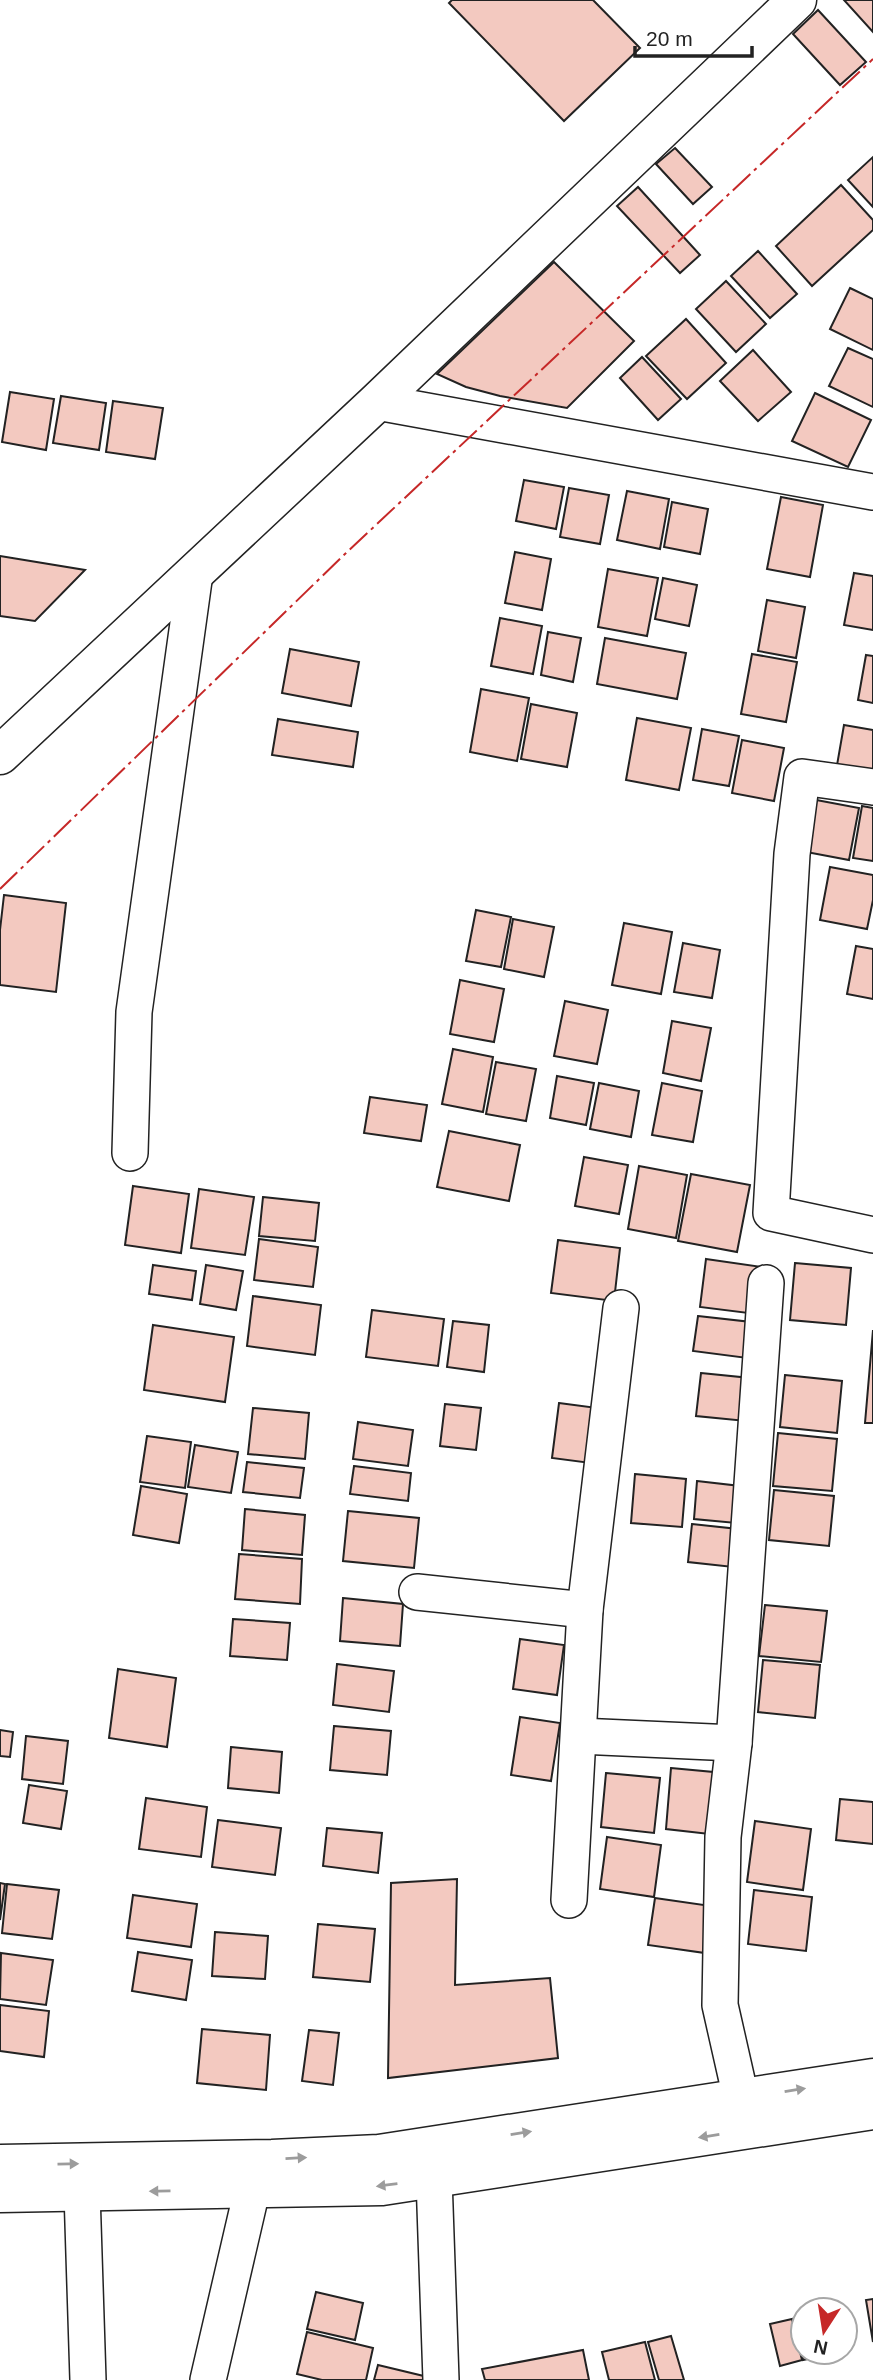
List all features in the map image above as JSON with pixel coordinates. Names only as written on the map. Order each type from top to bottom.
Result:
[{"type":"main road","points":[[0,755],[377,402],[797,0]]},
{"type":"main road","points":[[0,2164],[272,2159],[379,2154],[873,2078]]},
{"type":"main road","points":[[0,2193],[382,2186],[873,2110]]},
{"type":"street","points":[[377,402],[872,488]]},
{"type":"street","points":[[130,1153],[134,1012],[195,573]]},
{"type":"street","points":[[873,787],[802,777],[792,854],[771,1213],[873,1235]]},
{"type":"street","points":[[741,2098],[720,2005],[723,1837],[734,1743],[766,1283]]},
{"type":"street","points":[[569,1900],[585,1610],[621,1308]]},
{"type":"street","points":[[416,1592],[585,1610]]},
{"type":"street","points":[[579,1736],[734,1743]]},
{"type":"street","points":[[435,2178],[441,2380]]},
{"type":"street","points":[[208,2380],[252,2190]]},
{"type":"street","points":[[82,2192],[88,2380]]},
{"type":"building","points":[[452,0],[593,0],[640,48],[564,121],[449,3]]},
{"type":"building","points":[[844,0],[873,0],[873,32]]},
{"type":"building","points":[[818,10],[866,62],[840,85],[793,34]]},
{"type":"building","points":[[675,148],[712,187],[693,204],[656,164]]},
{"type":"building","points":[[873,157],[873,207],[848,180]]},
{"type":"building","points":[[841,185],[873,220],[873,230],[812,286],[776,246]]},
{"type":"building","points":[[638,187],[700,255],[680,273],[617,206]]},
{"type":"building","points":[[758,251],[797,294],[770,318],[731,276]]},
{"type":"building","points":[[554,262],[634,341],[567,408],[500,396],[466,387],[437,374]]},
{"type":"building","points":[[726,281],[766,324],[736,352],[696,309]]},
{"type":"building","points":[[850,288],[873,299],[873,350],[830,329]]},
{"type":"building","points":[[686,319],[726,363],[687,399],[646,356]]},
{"type":"building","points":[[848,348],[873,359],[873,407],[829,386]]},
{"type":"building","points":[[753,350],[791,392],[758,421],[720,381]]},
{"type":"building","points":[[642,357],[681,399],[658,420],[620,378]]},
{"type":"building","points":[[10,392],[54,399],[46,450],[2,442]]},
{"type":"building","points":[[815,393],[871,420],[848,467],[792,441]]},
{"type":"building","points":[[61,396],[106,403],[99,450],[53,443]]},
{"type":"building","points":[[113,401],[163,408],[155,459],[106,452]]},
{"type":"building","points":[[524,480],[564,487],[556,529],[516,521]]},
{"type":"building","points":[[569,488],[609,495],[600,544],[560,537]]},
{"type":"building","points":[[627,491],[669,499],[660,549],[617,540]]},
{"type":"building","points":[[781,497],[823,505],[810,577],[767,569]]},
{"type":"building","points":[[672,502],[708,509],[700,554],[664,547]]},
{"type":"building","points":[[515,552],[551,559],[542,610],[505,603]]},
{"type":"building","points":[[0,556],[85,570],[35,621],[0,616]]},
{"type":"building","points":[[608,569],[658,578],[647,636],[598,627]]},
{"type":"building","points":[[854,573],[873,576],[873,630],[844,625]]},
{"type":"building","points":[[663,578],[697,585],[689,626],[655,619]]},
{"type":"building","points":[[767,600],[805,607],[796,658],[758,651]]},
{"type":"building","points":[[500,618],[542,626],[533,674],[491,666]]},
{"type":"building","points":[[548,632],[581,638],[573,682],[541,675]]},
{"type":"building","points":[[605,638],[686,653],[677,699],[597,684]]},
{"type":"building","points":[[290,649],[359,662],[351,706],[282,693]]},
{"type":"building","points":[[752,654],[797,662],[786,722],[741,714]]},
{"type":"building","points":[[866,655],[873,656],[873,703],[858,700]]},
{"type":"building","points":[[481,689],[529,698],[517,761],[470,752]]},
{"type":"building","points":[[531,704],[577,713],[567,767],[521,759]]},
{"type":"building","points":[[637,718],[691,728],[679,790],[626,780]]},
{"type":"building","points":[[278,719],[358,732],[353,767],[272,755]]},
{"type":"building","points":[[844,725],[873,730],[873,778],[836,771]]},
{"type":"building","points":[[702,729],[739,736],[729,786],[693,780]]},
{"type":"building","points":[[742,740],[784,748],[774,801],[732,793]]},
{"type":"building","points":[[811,799],[859,808],[849,860],[801,851]]},
{"type":"building","points":[[862,806],[873,808],[873,861],[853,858]]},
{"type":"building","points":[[830,867],[873,875],[873,900],[867,929],[820,920]]},
{"type":"building","points":[[4,895],[66,903],[56,992],[0,985],[0,930]]},
{"type":"building","points":[[476,910],[511,917],[501,967],[466,961]]},
{"type":"building","points":[[513,919],[554,927],[544,977],[504,969]]},
{"type":"building","points":[[624,923],[672,932],[661,994],[612,985]]},
{"type":"building","points":[[683,943],[720,950],[712,998],[674,992]]},
{"type":"building","points":[[856,946],[873,949],[873,999],[847,994]]},
{"type":"building","points":[[460,980],[504,989],[494,1042],[450,1034]]},
{"type":"building","points":[[565,1001],[608,1010],[597,1064],[554,1056]]},
{"type":"building","points":[[672,1021],[711,1028],[701,1081],[663,1073]]},
{"type":"building","points":[[453,1049],[493,1057],[483,1112],[442,1104]]},
{"type":"building","points":[[496,1062],[536,1069],[526,1121],[486,1114]]},
{"type":"building","points":[[557,1076],[594,1083],[586,1125],[550,1118]]},
{"type":"building","points":[[599,1083],[639,1091],[631,1137],[590,1129]]},
{"type":"building","points":[[662,1083],[702,1091],[693,1142],[652,1135]]},
{"type":"building","points":[[370,1097],[427,1105],[421,1141],[364,1133]]},
{"type":"building","points":[[449,1131],[520,1145],[509,1201],[437,1187]]},
{"type":"building","points":[[584,1157],[628,1165],[619,1214],[575,1206]]},
{"type":"building","points":[[639,1166],[687,1175],[676,1238],[628,1229]]},
{"type":"building","points":[[691,1174],[750,1185],[737,1252],[678,1241]]},
{"type":"building","points":[[133,1186],[189,1194],[181,1253],[125,1245]]},
{"type":"building","points":[[199,1189],[254,1197],[245,1255],[191,1248]]},
{"type":"building","points":[[263,1197],[319,1203],[315,1241],[259,1236]]},
{"type":"building","points":[[259,1239],[318,1247],[313,1287],[254,1280]]},
{"type":"building","points":[[558,1240],[620,1248],[614,1301],[551,1293]]},
{"type":"building","points":[[706,1259],[762,1267],[756,1314],[700,1307]]},
{"type":"building","points":[[795,1263],[851,1268],[846,1325],[790,1320]]},
{"type":"building","points":[[153,1265],[196,1271],[192,1300],[149,1294]]},
{"type":"building","points":[[206,1265],[243,1271],[236,1310],[200,1304]]},
{"type":"building","points":[[253,1296],[321,1305],[315,1355],[247,1346]]},
{"type":"building","points":[[372,1310],[444,1319],[438,1366],[366,1357]]},
{"type":"building","points":[[698,1316],[751,1322],[747,1358],[693,1351]]},
{"type":"building","points":[[453,1321],[489,1325],[484,1372],[447,1367]]},
{"type":"building","points":[[153,1325],[234,1337],[225,1402],[144,1390]]},
{"type":"building","points":[[873,1330],[873,1423],[865,1423]]},
{"type":"building","points":[[701,1373],[750,1378],[746,1421],[696,1416]]},
{"type":"building","points":[[785,1375],[842,1381],[837,1433],[780,1427]]},
{"type":"building","points":[[559,1403],[605,1409],[598,1464],[552,1458]]},
{"type":"building","points":[[445,1404],[481,1408],[476,1450],[440,1446]]},
{"type":"building","points":[[253,1408],[309,1413],[305,1459],[248,1454]]},
{"type":"building","points":[[358,1422],[413,1430],[408,1466],[353,1459]]},
{"type":"building","points":[[778,1433],[837,1439],[832,1491],[773,1486]]},
{"type":"building","points":[[147,1436],[191,1442],[185,1488],[140,1482]]},
{"type":"building","points":[[195,1445],[238,1452],[231,1493],[188,1487]]},
{"type":"building","points":[[247,1462],[304,1468],[300,1498],[243,1492]]},
{"type":"building","points":[[354,1466],[411,1473],[408,1501],[350,1494]]},
{"type":"building","points":[[635,1474],[686,1479],[682,1527],[631,1523]]},
{"type":"building","points":[[697,1481],[740,1486],[736,1523],[694,1519]]},
{"type":"building","points":[[141,1486],[187,1494],[179,1543],[133,1535]]},
{"type":"building","points":[[774,1490],[834,1496],[829,1546],[769,1540]]},
{"type":"building","points":[[245,1509],[305,1515],[302,1555],[242,1550]]},
{"type":"building","points":[[348,1511],[419,1518],[414,1568],[343,1561]]},
{"type":"building","points":[[692,1524],[738,1529],[733,1567],[688,1562]]},
{"type":"building","points":[[239,1554],[302,1559],[300,1604],[235,1599]]},
{"type":"building","points":[[343,1598],[403,1604],[400,1646],[340,1641]]},
{"type":"building","points":[[765,1605],[827,1611],[821,1662],[759,1656]]},
{"type":"building","points":[[233,1619],[290,1623],[287,1660],[230,1656]]},
{"type":"building","points":[[520,1639],[564,1645],[557,1695],[513,1689]]},
{"type":"building","points":[[763,1660],[820,1665],[815,1718],[758,1712]]},
{"type":"building","points":[[337,1664],[394,1671],[389,1712],[333,1705]]},
{"type":"building","points":[[118,1669],[176,1678],[167,1747],[109,1738]]},
{"type":"building","points":[[520,1717],[560,1723],[551,1781],[511,1775]]},
{"type":"building","points":[[334,1726],[391,1731],[387,1775],[330,1770]]},
{"type":"building","points":[[0,1730],[13,1732],[10,1757],[0,1756]]},
{"type":"building","points":[[26,1736],[68,1741],[63,1784],[22,1779]]},
{"type":"building","points":[[231,1747],[282,1752],[279,1793],[228,1788]]},
{"type":"building","points":[[671,1768],[724,1773],[718,1835],[666,1829]]},
{"type":"building","points":[[606,1773],[660,1778],[654,1833],[601,1827]]},
{"type":"building","points":[[29,1785],[67,1791],[61,1829],[23,1823]]},
{"type":"building","points":[[146,1798],[207,1807],[201,1857],[139,1849]]},
{"type":"building","points":[[840,1799],[873,1802],[873,1844],[836,1840]]},
{"type":"building","points":[[218,1820],[281,1828],[275,1875],[212,1867]]},
{"type":"building","points":[[755,1821],[811,1829],[803,1890],[747,1882]]},
{"type":"building","points":[[327,1828],[382,1833],[378,1873],[323,1866]]},
{"type":"building","points":[[607,1837],[661,1845],[654,1897],[600,1889]]},
{"type":"building","points":[[457,1879],[455,1985],[550,1978],[558,2058],[388,2078],[391,1883]]},
{"type":"building","points":[[0,1883],[5,1884],[0,1920]]},
{"type":"building","points":[[7,1884],[59,1890],[52,1939],[2,1933]]},
{"type":"building","points":[[754,1890],[812,1897],[806,1951],[748,1944]]},
{"type":"building","points":[[133,1895],[197,1904],[191,1947],[127,1938]]},
{"type":"building","points":[[655,1898],[711,1906],[705,1953],[648,1945]]},
{"type":"building","points":[[318,1924],[375,1929],[370,1982],[313,1977]]},
{"type":"building","points":[[215,1932],[268,1936],[265,1979],[212,1976]]},
{"type":"building","points":[[138,1952],[192,1960],[186,2000],[132,1991]]},
{"type":"building","points":[[1,1953],[53,1960],[46,2005],[0,1999]]},
{"type":"building","points":[[0,2005],[49,2011],[44,2057],[0,2051]]},
{"type":"building","points":[[202,2029],[270,2035],[266,2090],[197,2083]]},
{"type":"building","points":[[309,2030],[339,2033],[333,2085],[302,2081]]},
{"type":"building","points":[[316,2292],[363,2303],[355,2340],[307,2329]]},
{"type":"building","points":[[873,2299],[873,2342],[866,2300]]},
{"type":"building","points":[[789,2320],[789,2364],[780,2366],[770,2324]]},
{"type":"building","points":[[307,2332],[373,2348],[366,2380],[322,2380],[297,2374]]},
{"type":"building","points":[[671,2336],[684,2380],[659,2380],[648,2342]]},
{"type":"building","points":[[645,2342],[655,2380],[609,2380],[602,2352]]},
{"type":"building","points":[[583,2350],[589,2380],[485,2380],[482,2369]]},
{"type":"building","points":[[378,2365],[432,2378],[374,2380]]},
{"type":"power","points":[[0,889],[346,553],[873,59]]}]
